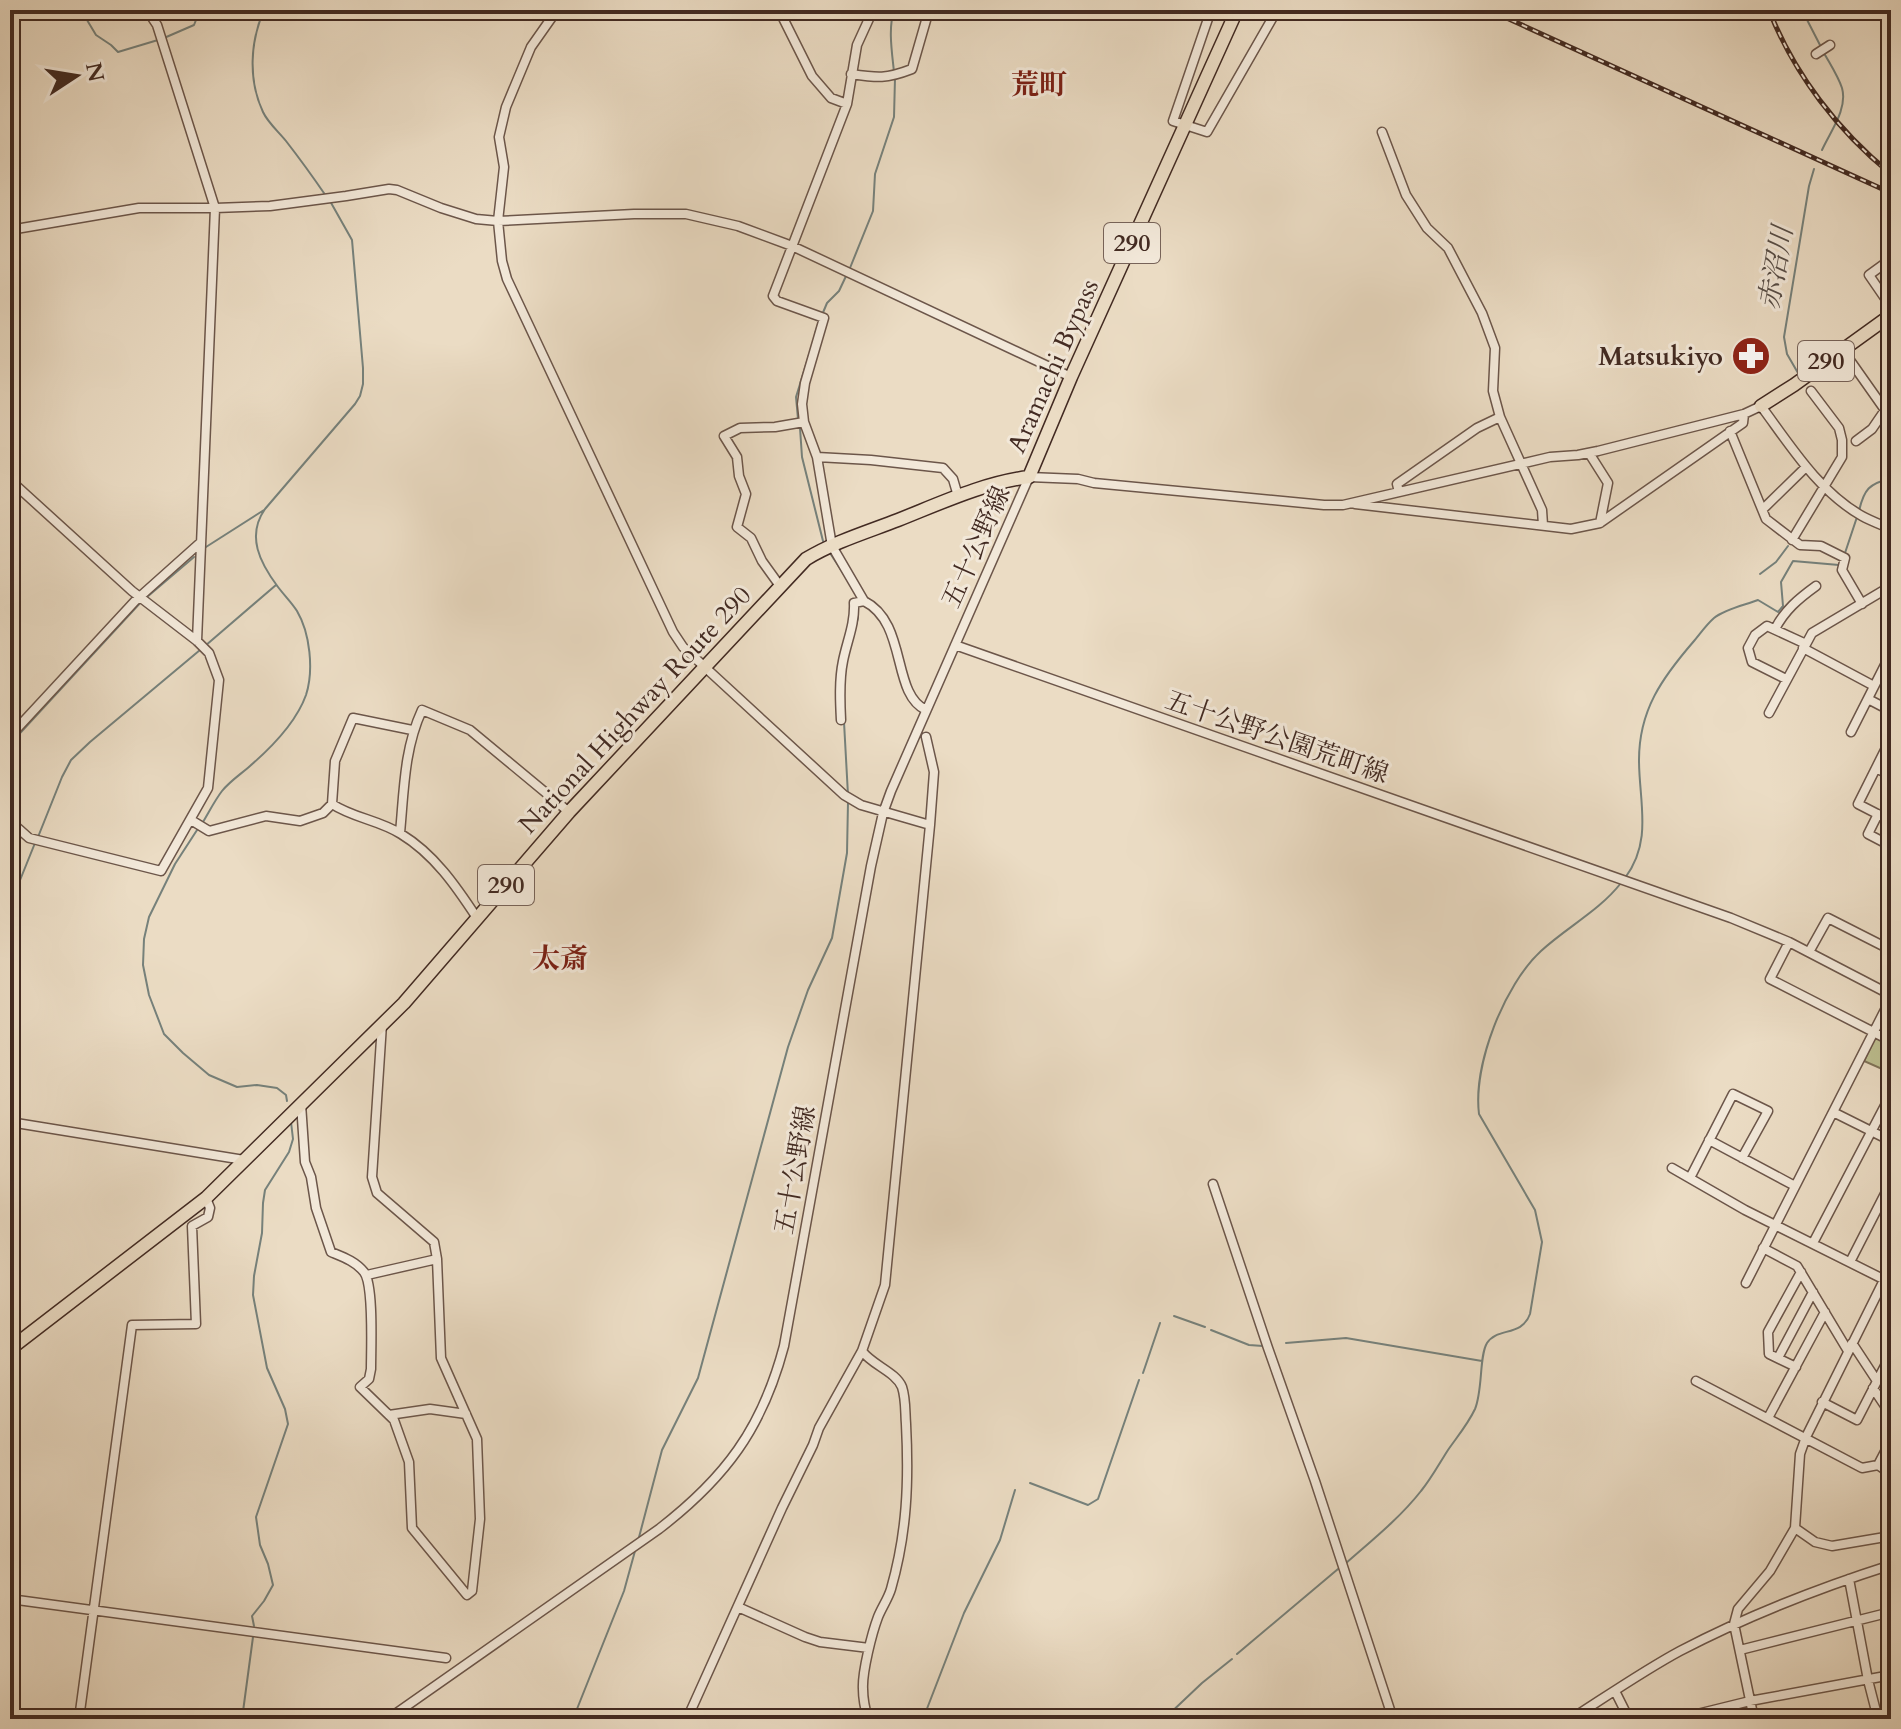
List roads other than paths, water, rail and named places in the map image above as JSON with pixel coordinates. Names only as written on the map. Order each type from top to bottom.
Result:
[{"type":"highway","name":"Aramachi Bypass","points":[[1029,477],[1237,10]]},
{"type":"highway","name":"290","points":[[1761,406],[1891,315]]},
{"type":"highway","name":"National Highway Route 290","points":[[10,1349],[206,1198],[245,1161],[404,1003],[569,812],[806,559],[958,496],[999,482],[1029,477]]},
{"type":"street","points":[[147,10],[157,25],[215,208],[197,641]]},
{"type":"street","points":[[557,10],[531,47],[506,107],[499,137],[504,167],[498,221],[507,279],[673,632],[683,647],[844,795],[883,813],[930,825]]},
{"type":"street","points":[[779,10],[812,76],[831,98],[847,104]]},
{"type":"street","points":[[864,601],[832,546],[817,457],[804,422],[802,404],[805,383],[824,318],[777,301],[773,296],[847,104],[857,45],[873,10]]},
{"type":"street","points":[[851,74],[891,77],[912,69],[929,10]]},
{"type":"street","points":[[1211,10],[1173,121],[1207,132],[1277,10]]},
{"type":"street","points":[[1816,54],[1830,45]]},
{"type":"street","points":[[1382,132],[1406,195],[1427,228],[1448,248],[1482,313],[1495,348],[1493,391],[1500,417],[1542,510],[1543,525]]},
{"type":"street","points":[[10,230],[139,208],[270,206],[389,189],[476,219],[498,221],[686,214],[738,226],[792,246],[1071,377]]},
{"type":"street","points":[[1891,259],[1869,275],[1891,307]]},
{"type":"street","points":[[1842,349],[1885,410],[1872,429],[1856,441]]},
{"type":"street","points":[[1792,540],[1842,457],[1839,428],[1811,391]]},
{"type":"street","points":[[1348,504],[1550,457],[1589,453],[1744,414],[1761,406],[1806,467],[1825,486],[1858,514],[1891,529]]},
{"type":"street","points":[[1029,477],[1078,479],[1324,505],[1348,504],[1571,529],[1600,523],[1743,423],[1744,414]]},
{"type":"street","points":[[1399,492],[1397,484],[1477,428],[1500,417]]},
{"type":"street","points":[[780,586],[762,561],[751,538],[737,527],[746,494],[739,476],[737,457],[724,436],[740,428],[804,422]]},
{"type":"street","points":[[1730,431],[1766,519],[1800,545],[1821,546],[1842,556],[1842,570],[1862,604]]},
{"type":"street","points":[[1589,453],[1608,483],[1600,523]]},
{"type":"street","points":[[817,457],[943,468],[953,479],[958,496]]},
{"type":"street","points":[[1763,509],[1806,467]]},
{"type":"street","name":"五十公野線","points":[[388,1719],[676,1516],[716,1478],[761,1412],[784,1346],[883,813],[1029,477]]},
{"type":"street","points":[[10,480],[139,597],[197,641],[209,653],[219,680],[208,788],[161,871],[29,838],[10,821]]},
{"type":"street","points":[[10,736],[139,597],[201,542]]},
{"type":"street","points":[[1775,629],[1795,601],[1816,586]]},
{"type":"street","points":[[1769,713],[1812,633],[1891,586]]},
{"type":"street","points":[[1880,593],[1891,599]]},
{"type":"street","points":[[841,720],[842,663],[854,620],[854,603],[864,601],[871,604],[891,630],[913,702],[926,710]]},
{"type":"street","points":[[1786,679],[1752,662],[1748,648],[1755,635],[1767,626],[1874,686]]},
{"type":"street","name":"五十公野公園荒町線","points":[[955,645],[1731,918],[1789,942]]},
{"type":"street","points":[[1851,732],[1891,653]]},
{"type":"street","points":[[1868,699],[1891,711]]},
{"type":"street","points":[[400,833],[412,730],[422,710],[463,726],[569,812]]},
{"type":"street","points":[[191,820],[209,831],[266,816],[300,821],[323,813],[332,804],[335,761],[353,718],[412,730]]},
{"type":"street","points":[[687,1719],[819,1428],[862,1351],[882,1297],[887,1274],[930,825],[934,772],[926,737]]},
{"type":"street","points":[[1891,738],[1858,804],[1891,821]]},
{"type":"street","points":[[1876,768],[1891,776]]},
{"type":"street","points":[[332,804],[400,833],[426,853],[453,882],[477,918]]},
{"type":"street","points":[[1878,814],[1868,834],[1891,846]]},
{"type":"street","points":[[1809,952],[1828,918],[1891,950]]},
{"type":"street","points":[[1746,1283],[1874,1032],[1891,997],[1789,942],[1770,979],[1874,1032],[1891,1041]]},
{"type":"street","points":[[301,1104],[305,1162],[331,1252],[352,1261],[367,1275],[371,1369],[369,1379],[360,1387],[394,1420],[409,1462],[412,1528],[467,1595],[472,1591],[480,1519],[477,1439],[441,1358],[434,1242],[377,1193],[372,1177],[382,1024]]},
{"type":"street","points":[[1690,1178],[1733,1094],[1768,1111],[1742,1158]]},
{"type":"street","points":[[1813,1243],[1891,1094]]},
{"type":"street","points":[[1833,1112],[1891,1141]]},
{"type":"street","points":[[10,1122],[245,1161]]},
{"type":"street","points":[[1709,1140],[1795,1186]]},
{"type":"street","points":[[1672,1168],[1887,1282]]},
{"type":"street","points":[[1850,1262],[1891,1182]]},
{"type":"street","points":[[1213,1184],[1393,1719]]},
{"type":"street","points":[[79,1719],[132,1325],[196,1324],[192,1226],[208,1217],[210,1208],[206,1198]]},
{"type":"street","points":[[1763,1248],[1797,1266],[1875,1384],[1891,1415]]},
{"type":"street","points":[[367,1275],[437,1259]]},
{"type":"street","points":[[1754,1719],[1734,1624],[1738,1609],[1770,1571],[1795,1528],[1800,1454],[1806,1437],[1850,1347],[1887,1282],[1891,1266]]},
{"type":"street","points":[[1796,1367],[1769,1354],[1768,1332],[1801,1272]]},
{"type":"street","points":[[1778,1358],[1813,1292]]},
{"type":"street","points":[[1768,1418],[1825,1312]]},
{"type":"street","points":[[862,1351],[901,1385],[907,1439],[903,1542],[890,1593],[878,1617],[869,1648],[862,1685],[868,1719]]},
{"type":"street","points":[[1822,1402],[1857,1420],[1891,1354]]},
{"type":"street","points":[[1696,1381],[1862,1468],[1878,1465],[1891,1474]]},
{"type":"street","points":[[389,1415],[430,1409],[466,1414]]},
{"type":"street","points":[[1878,1465],[1891,1440]]},
{"type":"street","points":[[1795,1528],[1815,1542],[1832,1546],[1891,1536]]},
{"type":"street","points":[[1571,1719],[1677,1652],[1734,1624],[1891,1565]]},
{"type":"street","points":[[1849,1579],[1878,1719]]},
{"type":"street","points":[[10,1599],[446,1658]]},
{"type":"street","points":[[738,1607],[820,1642],[869,1648]]},
{"type":"street","points":[[1740,1650],[1891,1612]]},
{"type":"street","points":[[1677,1719],[1750,1701],[1891,1675]]},
{"type":"street","points":[[1615,1691],[1629,1719]]},
{"type":"waterway","points":[[81,10],[96,35],[118,52],[158,40]]},
{"type":"waterway","points":[[164,38],[194,25],[200,10]]},
{"type":"waterway","points":[[264,10],[256,35],[253,61],[258,100],[268,120],[326,196]]},
{"type":"waterway","points":[[894,10],[891,33],[894,72]]},
{"type":"waterway","name":"赤沼川","points":[[1802,10],[1821,47]]},
{"type":"waterway","name":"赤沼川","points":[[1822,150],[1843,104],[1842,88],[1824,53]]},
{"type":"waterway","points":[[850,268],[873,211],[875,174],[894,117],[895,78]]},
{"type":"waterway","name":"赤沼川","points":[[1798,373],[1787,354],[1784,337],[1814,169]]},
{"type":"waterway","points":[[203,822],[225,787],[267,751],[290,725],[306,695],[310,674],[305,630],[295,608],[261,559],[256,529],[265,509],[355,404],[363,384],[352,240],[330,201]]},
{"type":"waterway","points":[[822,315],[847,274]]},
{"type":"waterway","points":[[815,334],[819,321]]},
{"type":"waterway","points":[[798,419],[796,397],[809,355]]},
{"type":"waterway","points":[[800,428],[802,457],[823,541]]},
{"type":"waterway","points":[[1859,511],[1869,488],[1891,478]]},
{"type":"waterway","points":[[206,547],[264,510]]},
{"type":"waterway","points":[[1845,553],[1857,517]]},
{"type":"waterway","name":"赤沼川","points":[[1760,574],[1776,562],[1788,546]]},
{"type":"waterway","points":[[830,553],[845,576]]},
{"type":"waterway","points":[[147,597],[194,557]]},
{"type":"waterway","points":[[1625,878],[1634,864],[1642,835],[1639,760],[1643,726],[1654,696],[1663,682],[1714,618],[1758,600],[1778,612],[1783,606],[1781,582],[1793,561],[1839,565]]},
{"type":"waterway","points":[[205,646],[276,585]]},
{"type":"waterway","points":[[10,744],[142,601]]},
{"type":"waterway","points":[[853,636],[858,604]]},
{"type":"waterway","points":[[38,837],[71,760],[200,650]]},
{"type":"waterway","points":[[844,722],[848,795]]},
{"type":"waterway","points":[[638,1541],[662,1450],[698,1378],[788,1047],[808,990],[832,938],[847,853],[848,802]]},
{"type":"waterway","points":[[199,827],[175,864],[149,917],[143,965],[149,995],[164,1034],[209,1075],[237,1087],[257,1085],[277,1088],[286,1095],[287,1101]]},
{"type":"waterway","points":[[10,905],[35,843]]},
{"type":"waterway","points":[[1345,1564],[1394,1520],[1425,1486],[1475,1409],[1487,1343],[1491,1338],[1521,1326],[1530,1314],[1542,1242],[1535,1210],[1479,1114],[1481,1073],[1494,1027],[1527,966],[1621,883]]},
{"type":"waterway","points":[[254,1626],[252,1616],[273,1585],[260,1545],[256,1517],[288,1424],[285,1409],[267,1368],[253,1295],[254,1276],[262,1233],[265,1190],[289,1152],[293,1139],[291,1122]]},
{"type":"waterway","points":[[1174,1316],[1205,1327]]},
{"type":"waterway","points":[[1143,1373],[1160,1323]]},
{"type":"waterway","points":[[1211,1330],[1249,1345],[1263,1346]]},
{"type":"waterway","points":[[1286,1343],[1346,1338],[1482,1361]]},
{"type":"waterway","points":[[1030,1483],[1088,1505],[1098,1499],[1139,1380]]},
{"type":"waterway","points":[[923,1719],[964,1613],[1000,1540],[1015,1490]]},
{"type":"waterway","points":[[573,1719],[624,1591],[635,1551]]},
{"type":"waterway","points":[[1237,1654],[1338,1569]]},
{"type":"waterway","points":[[242,1719],[253,1637]]},
{"type":"waterway","points":[[1164,1719],[1232,1659]]},
{"type":"railway","points":[[1489,10],[1891,193]]},
{"type":"railway","points":[[1769,10],[1791,57],[1820,100],[1853,139],[1891,174]]},
{"type":"place","name":"Matsukiyo","points":[[1751,356]]},
{"type":"district","name":"荒町","points":[[1039,85]]},
{"type":"district","name":"太斎","points":[[560,959]]}]
